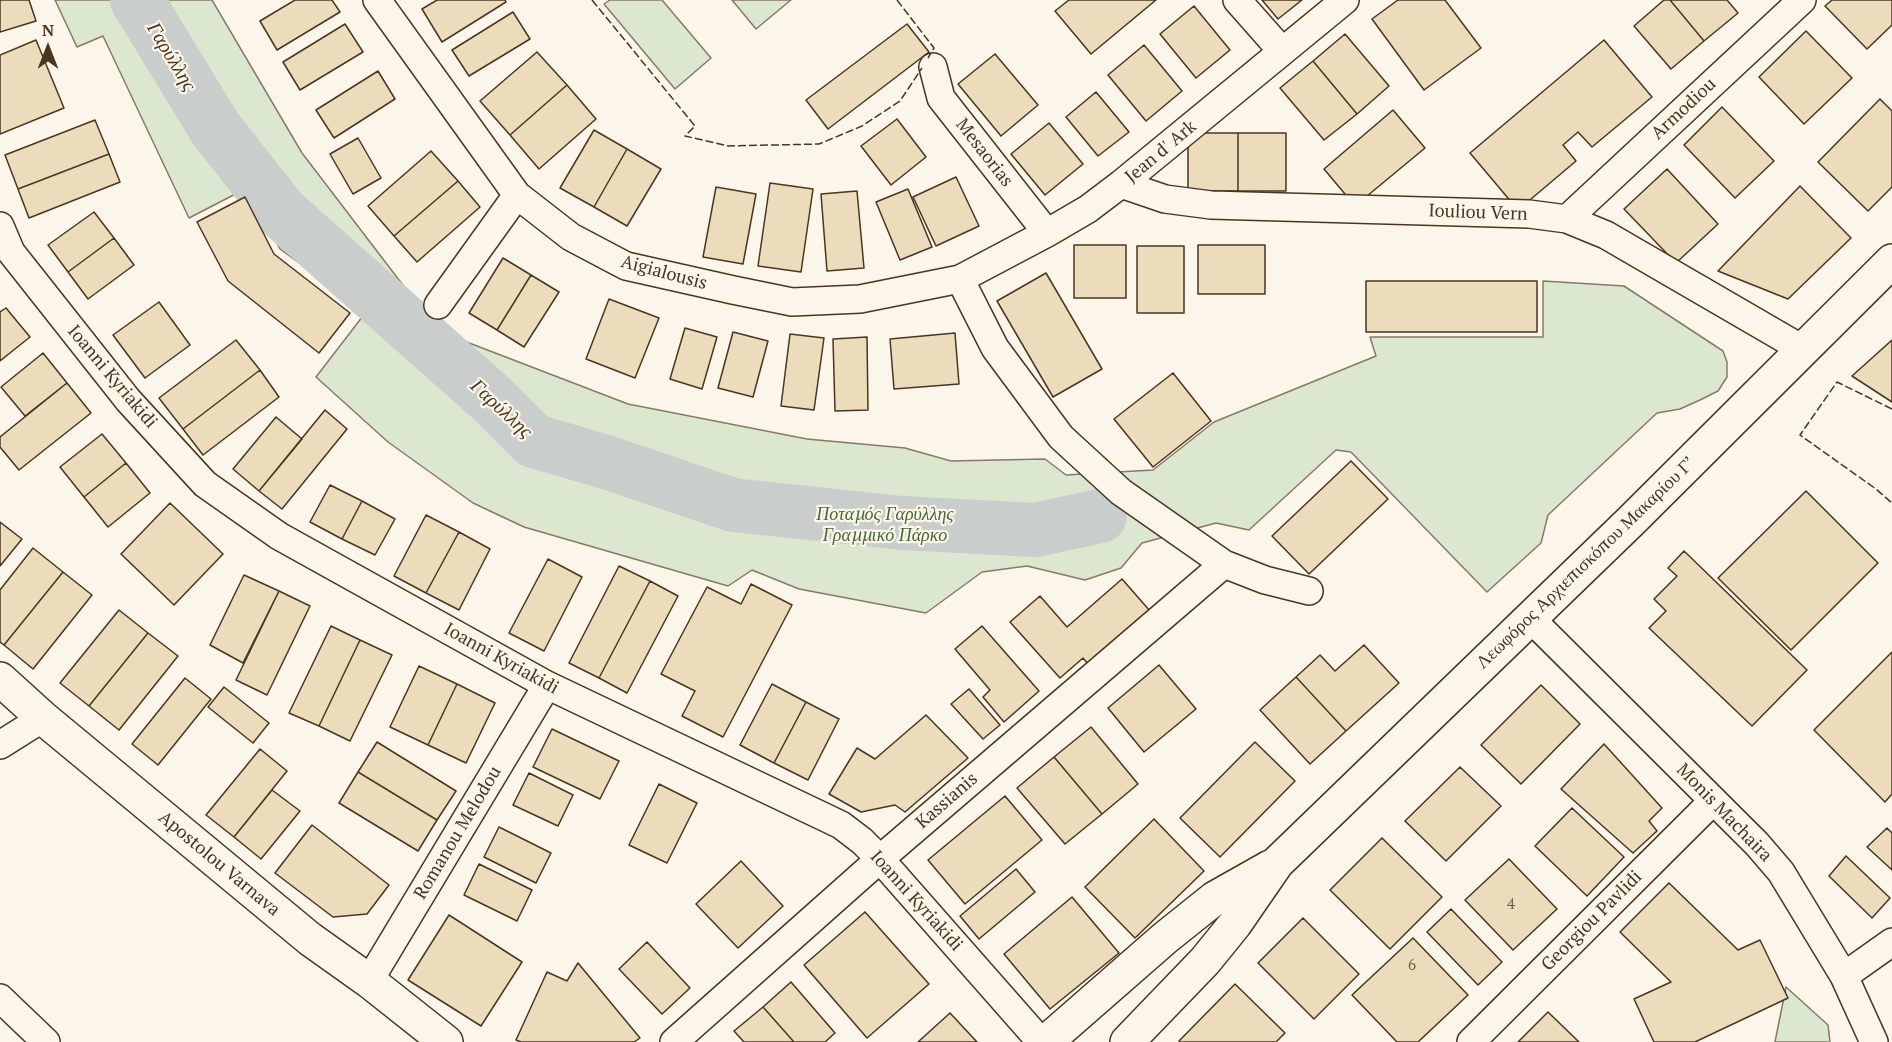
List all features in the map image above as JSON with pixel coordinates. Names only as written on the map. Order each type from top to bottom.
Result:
[{"type":"main road","name":"Λεωφόρος Αρχιεπισκόπου Μακαρίου Γ’","points":[[1127,1042],[1204,962],[1235,924],[1277,863],[1804,350],[1892,261]]},
{"type":"main road","name":"Apostolou Varnava","points":[[0,678],[43,718],[310,939],[369,981],[446,1042]]},
{"type":"main road","name":"Λεωφόρος Αρχιεπισκόπου Μακαρίου Γ’","points":[[1046,1042],[1165,938],[1215,898],[1277,863]]},
{"type":"street","name":"Aigialousis","points":[[377,0],[517,195],[570,237],[626,266],[792,302],[860,298],[960,279]]},
{"type":"street","points":[[1237,0],[1282,51]]},
{"type":"street","name":"Jean d' Ark","points":[[960,279],[1088,209],[1344,0]]},
{"type":"street","name":"Armodiou","points":[[1567,219],[1802,0]]},
{"type":"street","name":"Mesaorias","points":[[933,68],[941,98],[1047,233]]},
{"type":"street","name":"Iouliou Vern","points":[[1121,184],[1165,199],[1211,205],[1529,214],[1567,219],[1606,235],[1804,350]]},
{"type":"street","points":[[438,305],[517,195]]},
{"type":"street","name":"Ioanni Kyriakidi","points":[[0,226],[11,252],[128,400],[206,484],[279,536],[547,685],[841,825],[880,859],[1041,1042]]},
{"type":"street","points":[[960,279],[995,348],[1061,437],[1121,492],[1224,564],[1265,580],[1309,591]]},
{"type":"street","name":"Kassianis","points":[[674,1042],[880,859],[1224,564]]},
{"type":"street","name":"Monis Machaira","points":[[1530,618],[1757,844],[1781,872],[1844,976],[1874,1042]]},
{"type":"street","name":"Romanou Melodou","points":[[369,981],[547,685]]},
{"type":"street","points":[[0,745],[43,718]]},
{"type":"street","name":"Georgiou Pavlidi","points":[[1471,1042],[1713,801]]},
{"type":"street","points":[[1844,976],[1892,942]]},
{"type":"street","points":[[0,998],[46,1042]]},
{"type":"green space","name":"Ποταμός Γαρύλλης Γραμμικό Πάρκο","points":[[55,0],[212,0],[302,153],[438,331],[628,404],[807,439],[905,448],[951,461],[1045,459],[1066,475],[1153,470],[1214,422],[1376,356],[1370,337],[1543,337],[1543,281],[1624,286],[1723,351],[1727,362],[1727,377],[1718,391],[1680,409],[1657,413],[1548,515],[1541,543],[1487,592],[1351,452],[1336,450],[1249,530],[1216,523],[1142,543],[1121,568],[1085,580],[1027,566],[982,572],[926,613],[799,589],[752,570],[728,586],[524,527],[473,503],[388,442],[316,377],[366,312],[280,249],[249,187],[189,218],[103,36],[77,47]]},
{"type":"green space","points":[[610,0],[662,0],[711,58],[675,89],[604,4]]},
{"type":"green space","points":[[732,0],[791,0],[756,29]]},
{"type":"green space","points":[[1786,987],[1828,1025],[1830,1042],[1775,1042]]},
{"type":"building","points":[[0,0],[29,0],[36,21],[0,32]]},
{"type":"building","points":[[295,0],[332,0],[340,12],[277,50],[260,21]]},
{"type":"building","points":[[437,0],[505,0],[506,2],[442,42],[422,9]]},
{"type":"building","points":[[1069,0],[1156,0],[1091,54],[1055,11]]},
{"type":"building","points":[[1262,0],[1302,0],[1278,19]]},
{"type":"building","points":[[1398,0],[1445,0],[1481,48],[1424,90],[1372,19]]},
{"type":"building","points":[[1664,0],[1670,0],[1704,41],[1671,69],[1634,26]]},
{"type":"building","points":[[1670,0],[1727,0],[1738,13],[1704,41]]},
{"type":"building","points":[[1832,0],[1892,0],[1892,25],[1867,49],[1825,6]]},
{"type":"building","points":[[1194,6],[1230,50],[1196,78],[1160,34]]},
{"type":"building","points":[[513,12],[530,39],[469,76],[452,50]]},
{"type":"building","points":[[345,24],[363,52],[300,90],[283,62]]},
{"type":"building","points":[[907,24],[929,52],[828,129],[806,100]]},
{"type":"building","points":[[1806,31],[1852,78],[1804,124],[1759,77]]},
{"type":"building","points":[[1345,34],[1389,86],[1357,114],[1313,61]]},
{"type":"building","points":[[36,40],[64,108],[0,134],[0,55]]},
{"type":"building","points":[[1604,40],[1652,97],[1592,147],[1578,132],[1563,145],[1576,161],[1518,210],[1470,153]]},
{"type":"building","points":[[1144,45],[1182,91],[1146,121],[1108,75]]},
{"type":"building","points":[[537,52],[567,85],[510,135],[480,101]]},
{"type":"building","points":[[995,54],[1038,105],[1001,136],[958,84]]},
{"type":"building","points":[[1313,61],[1357,114],[1324,140],[1280,88]]},
{"type":"building","points":[[378,71],[395,99],[334,138],[316,110]]},
{"type":"building","points":[[567,85],[596,119],[539,169],[510,135]]},
{"type":"building","points":[[1096,92],[1129,132],[1098,156],[1066,117]]},
{"type":"building","points":[[1880,99],[1892,111],[1892,187],[1868,211],[1818,162]]},
{"type":"building","points":[[1722,107],[1774,161],[1735,198],[1684,145]]},
{"type":"building","points":[[1393,110],[1425,148],[1355,206],[1324,169]]},
{"type":"building","points":[[897,119],[926,157],[891,185],[861,146]]},
{"type":"building","points":[[95,120],[109,154],[18,189],[5,155]]},
{"type":"building","points":[[1049,123],[1083,164],[1045,195],[1011,154]]},
{"type":"building","points":[[594,130],[627,149],[594,207],[560,188]]},
{"type":"building","points":[[1188,133],[1238,133],[1238,191],[1188,191]]},
{"type":"building","points":[[1238,133],[1286,133],[1286,191],[1238,191]]},
{"type":"building","points":[[358,138],[381,178],[353,194],[330,154]]},
{"type":"building","points":[[627,149],[661,169],[627,226],[594,207]]},
{"type":"building","points":[[431,151],[458,181],[394,236],[368,206]]},
{"type":"building","points":[[109,154],[120,182],[29,218],[18,189]]},
{"type":"building","points":[[1667,169],[1718,224],[1676,263],[1624,209]]},
{"type":"building","points":[[956,177],[979,226],[936,246],[913,197]]},
{"type":"building","points":[[458,181],[480,207],[417,262],[394,236]]},
{"type":"building","points":[[770,183],[813,189],[801,272],[758,266]]},
{"type":"building","points":[[1800,186],[1851,238],[1788,299],[1718,271]]},
{"type":"building","points":[[716,187],[756,194],[743,264],[703,257]]},
{"type":"building","points":[[908,189],[932,247],[900,260],[876,202]]},
{"type":"building","points":[[857,191],[864,268],[827,271],[821,194]]},
{"type":"building","points":[[245,197],[274,254],[350,313],[319,353],[228,281],[197,222]]},
{"type":"building","points":[[94,212],[114,238],[68,272],[48,245]]},
{"type":"building","points":[[114,238],[134,265],[88,299],[68,272]]},
{"type":"building","points":[[1074,245],[1126,245],[1126,298],[1074,298]]},
{"type":"building","points":[[1198,245],[1265,245],[1265,294],[1198,294]]},
{"type":"building","points":[[1137,246],[1184,246],[1184,313],[1137,313]]},
{"type":"building","points":[[503,258],[531,275],[497,330],[469,313]]},
{"type":"building","points":[[1046,273],[1102,369],[1053,397],[997,301]]},
{"type":"building","points":[[531,275],[559,292],[524,347],[497,330]]},
{"type":"building","points":[[1366,281],[1537,281],[1537,332],[1366,332]]},
{"type":"building","points":[[609,299],[659,318],[635,378],[586,359]]},
{"type":"building","points":[[159,302],[190,345],[145,378],[113,335]]},
{"type":"building","points":[[6,308],[30,337],[0,361],[0,312]]},
{"type":"building","points":[[685,328],[717,337],[702,389],[670,379]]},
{"type":"building","points":[[733,332],[768,341],[753,397],[718,388]]},
{"type":"building","points":[[955,333],[959,384],[894,389],[890,339]]},
{"type":"building","points":[[790,334],[824,338],[814,410],[781,406]]},
{"type":"building","points":[[867,337],[868,410],[835,411],[833,339]]},
{"type":"building","points":[[236,340],[260,370],[183,429],[159,398]]},
{"type":"building","points":[[1892,340],[1892,402],[1852,376]]},
{"type":"building","points":[[43,353],[67,383],[25,416],[1,387]]},
{"type":"building","points":[[260,370],[279,397],[203,455],[183,429]]},
{"type":"building","points":[[1173,373],[1211,421],[1153,467],[1114,419]]},
{"type":"building","points":[[67,383],[91,413],[19,470],[0,447],[0,437]]},
{"type":"building","points":[[325,410],[347,429],[282,509],[259,491]]},
{"type":"building","points":[[276,417],[302,439],[259,491],[233,469]]},
{"type":"building","points":[[102,434],[126,463],[84,497],[60,467]]},
{"type":"building","points":[[1351,461],[1388,499],[1309,574],[1272,536]]},
{"type":"building","points":[[126,463],[150,493],[108,527],[84,497]]},
{"type":"building","points":[[330,485],[362,501],[342,539],[310,522]]},
{"type":"building","points":[[1806,491],[1878,563],[1791,650],[1718,578]]},
{"type":"building","points":[[362,501],[395,519],[375,555],[342,539]]},
{"type":"building","points":[[170,503],[223,554],[174,605],[121,554]]},
{"type":"building","points":[[426,515],[459,532],[426,593],[394,576]]},
{"type":"building","points":[[0,522],[22,539],[0,566]]},
{"type":"building","points":[[459,532],[490,549],[459,610],[426,593]]},
{"type":"building","points":[[33,548],[63,572],[4,645],[0,642],[0,590]]},
{"type":"building","points":[[1684,551],[1807,670],[1752,726],[1649,628],[1666,611],[1654,599],[1677,576],[1668,568]]},
{"type":"building","points":[[548,559],[582,577],[544,651],[509,633]]},
{"type":"building","points":[[619,566],[650,581],[599,678],[569,663]]},
{"type":"building","points":[[63,572],[92,595],[33,669],[4,645]]},
{"type":"building","points":[[244,575],[279,591],[243,663],[210,645]]},
{"type":"building","points":[[1122,579],[1150,611],[1088,664],[1083,658],[1060,678],[1010,622],[1040,596],[1067,627]]},
{"type":"building","points":[[650,581],[678,596],[627,693],[599,678]]},
{"type":"building","points":[[751,584],[792,605],[723,737],[682,716],[695,691],[661,674],[707,587],[741,604]]},
{"type":"building","points":[[279,591],[310,606],[267,695],[236,680]]},
{"type":"building","points":[[119,610],[148,633],[89,706],[60,683]]},
{"type":"building","points":[[331,626],[360,640],[319,726],[289,713]]},
{"type":"building","points":[[982,626],[1039,691],[1004,722],[983,697],[990,690],[955,649]]},
{"type":"building","points":[[148,633],[178,656],[119,730],[89,706]]},
{"type":"building","points":[[360,640],[392,655],[350,741],[319,726]]},
{"type":"building","points":[[1364,645],[1399,683],[1346,731],[1296,677],[1320,655],[1335,671]]},
{"type":"building","points":[[1892,652],[1892,794],[1885,802],[1814,730]]},
{"type":"building","points":[[1159,665],[1196,709],[1144,752],[1108,708]]},
{"type":"building","points":[[419,666],[457,684],[428,745],[390,727]]},
{"type":"building","points":[[1296,677],[1346,731],[1310,764],[1260,710]]},
{"type":"building","points":[[185,678],[211,699],[158,765],[132,744]]},
{"type":"building","points":[[457,684],[495,703],[466,763],[428,745]]},
{"type":"building","points":[[772,684],[806,702],[774,763],[740,745]]},
{"type":"building","points":[[1541,685],[1580,724],[1521,784],[1481,745]]},
{"type":"building","points":[[224,687],[269,723],[253,743],[208,707]]},
{"type":"building","points":[[969,689],[1000,725],[983,739],[951,704]]},
{"type":"building","points":[[806,702],[839,719],[808,780],[774,763]]},
{"type":"building","points":[[926,715],[968,758],[905,812],[895,805],[861,812],[829,794],[857,748],[875,759]]},
{"type":"building","points":[[1091,727],[1138,784],[1102,814],[1054,757]]},
{"type":"building","points":[[552,729],[619,761],[600,799],[533,767]]},
{"type":"building","points":[[377,742],[456,791],[437,820],[358,772]]},
{"type":"building","points":[[1255,742],[1295,781],[1220,857],[1180,818]]},
{"type":"building","points":[[1604,744],[1662,808],[1649,821],[1657,831],[1633,853],[1561,789]]},
{"type":"building","points":[[260,749],[287,771],[234,837],[206,815]]},
{"type":"building","points":[[1054,757],[1102,814],[1065,844],[1017,788]]},
{"type":"building","points":[[1460,767],[1501,806],[1446,861],[1405,821]]},
{"type":"building","points":[[358,772],[437,820],[418,851],[339,803]]},
{"type":"building","points":[[529,773],[573,795],[558,826],[513,805]]},
{"type":"building","points":[[659,784],[697,803],[667,863],[629,845]]},
{"type":"building","points":[[272,790],[300,811],[261,859],[234,837]]},
{"type":"building","points":[[1005,796],[1042,840],[965,904],[928,860]]},
{"type":"building","points":[[1572,808],[1624,857],[1587,896],[1535,846]]},
{"type":"building","points":[[1154,819],[1204,871],[1135,938],[1085,887]]},
{"type":"building","points":[[312,825],[389,885],[367,914],[333,917],[275,873]]},
{"type":"building","points":[[499,827],[551,853],[536,883],[484,857]]},
{"type":"building","points":[[1887,828],[1892,833],[1892,870],[1867,847]]},
{"type":"building","points":[[1382,838],[1442,897],[1390,949],[1330,890]]},
{"type":"building","points":[[1846,856],[1890,898],[1872,918],[1829,876]]},
{"type":"building","points":[[1509,859],[1557,909],[1513,950],[1465,900]]},
{"type":"building","points":[[741,861],[783,906],[738,948],[696,904]]},
{"type":"building","points":[[479,864],[532,890],[517,921],[464,895]]},
{"type":"building","points":[[1016,869],[1035,892],[979,939],[960,916]]},
{"type":"building","points":[[1669,883],[1738,950],[1760,940],[1788,998],[1695,1042],[1654,1042],[1634,999],[1671,982],[1620,932]]},
{"type":"building","points":[[1072,897],[1119,953],[1050,1009],[1004,954]]},
{"type":"building","points":[[1451,909],[1502,962],[1478,985],[1427,932]]},
{"type":"building","points":[[865,912],[929,984],[867,1038],[804,965]]},
{"type":"building","points":[[449,915],[522,962],[481,1026],[408,980]]},
{"type":"building","points":[[1303,918],[1359,974],[1314,1019],[1258,963]]},
{"type":"building","points":[[1413,938],[1468,995],[1418,1042],[1397,1042],[1352,995]]},
{"type":"building","points":[[647,942],[690,988],[662,1014],[619,969]]},
{"type":"building","points":[[578,963],[640,1038],[634,1042],[521,1042],[516,1040],[547,972],[567,981]]},
{"type":"building","points":[[791,982],[835,1033],[825,1042],[794,1042],[763,1007]]},
{"type":"building","points":[[1235,984],[1285,1033],[1276,1042],[1180,1042],[1179,1041]]},
{"type":"building","points":[[763,1007],[794,1042],[744,1042],[734,1031]]},
{"type":"building","points":[[1548,1012],[1579,1042],[1518,1042]]},
{"type":"building","points":[[950,1013],[977,1042],[918,1042]]},
{"type":"waterway","name":"Γαρύλλης","points":[[137,0],[215,128],[281,212],[494,401],[534,441],[606,462],[733,505],[902,523],[1035,530],[1100,516]]},
{"type":"fence","points":[[592,0],[695,126],[685,136],[728,146],[819,144],[862,126],[900,101],[922,68]]},
{"type":"fence","points":[[897,0],[934,48],[928,58]]},
{"type":"fence","points":[[1892,409],[1837,382],[1800,435],[1892,503]]}]
